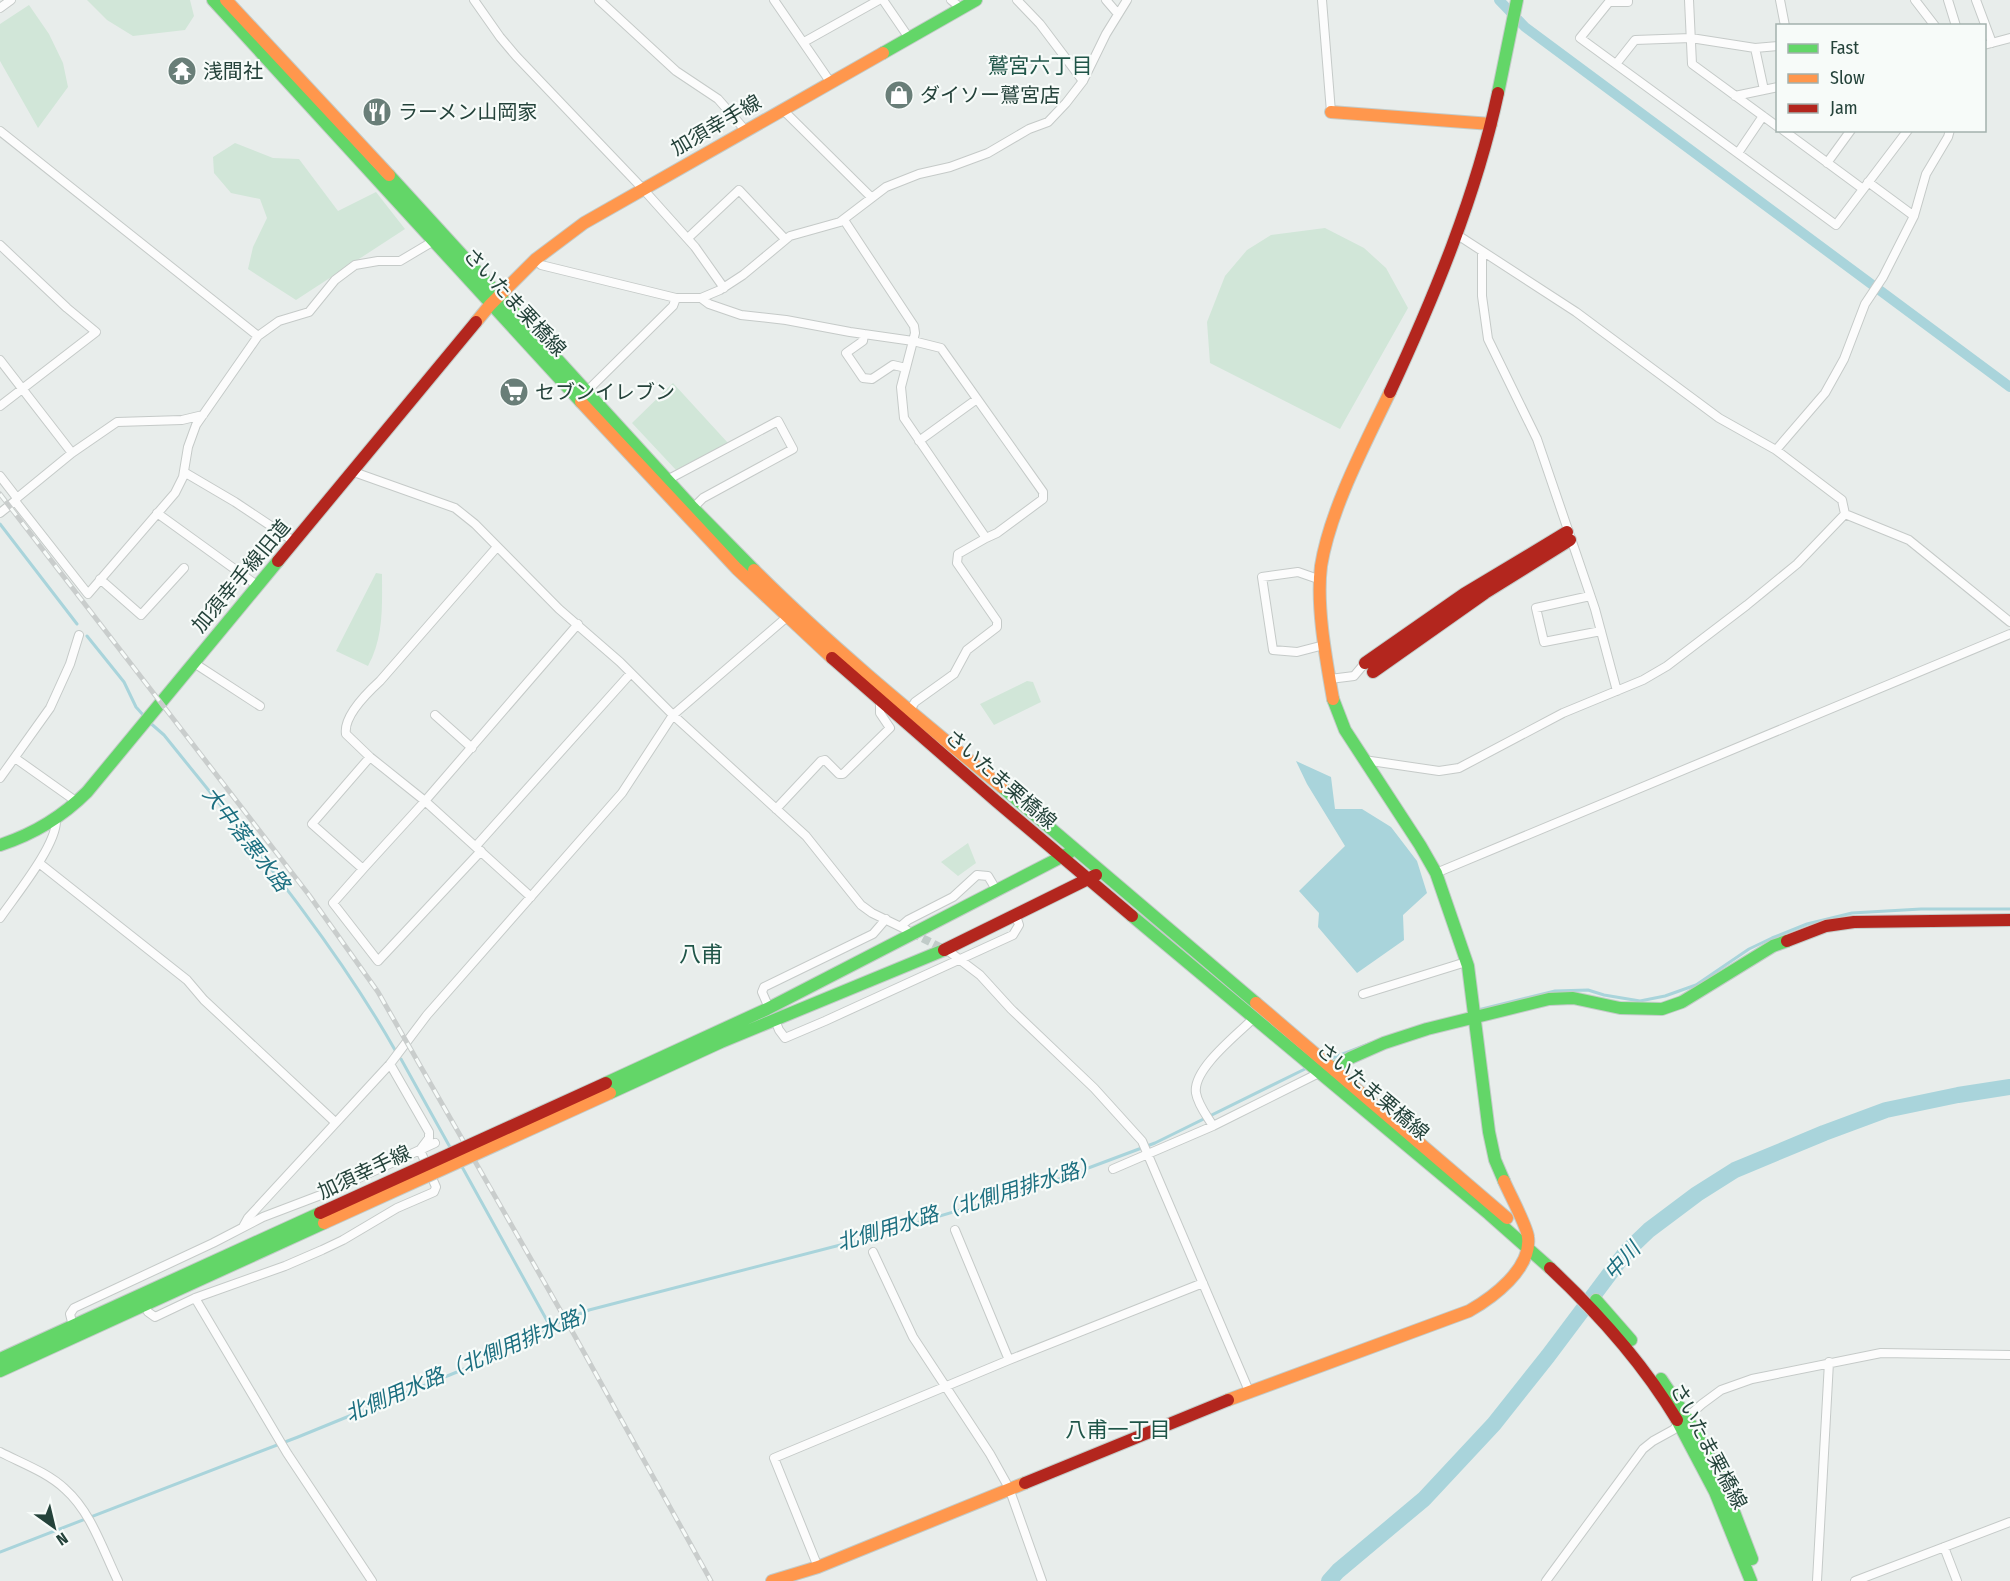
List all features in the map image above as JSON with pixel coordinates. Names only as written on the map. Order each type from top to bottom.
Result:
[{"type":"main road","name":"さいたま栗橋線","points":[[213,0],[490,305],[711,541],[787,617],[882,694],[910,710],[1102,871],[1321,1066],[1566,1276],[1610,1323],[1721,1478],[1760,1581]]},
{"type":"main road","name":"さいたま栗橋線","points":[[226,0],[236,6],[693,508],[794,610],[882,694],[1062,857],[1255,1017],[1321,1066]]},
{"type":"main road","name":"加須幸手線","points":[[490,305],[536,259],[568,234],[909,38],[956,4],[976,0]]},
{"type":"main road","points":[[772,1581],[795,1578],[1249,1391],[1477,1307],[1509,1282],[1520,1265],[1528,1242],[1495,1161],[1466,962],[1436,873],[1345,730],[1334,699],[1324,645],[1321,580],[1327,537],[1357,462],[1409,351],[1456,234],[1491,124],[1516,4]]},
{"type":"main road","points":[[1331,112],[1491,124]]},
{"type":"main road","name":"加須幸手線旧道","points":[[0,845],[28,835],[56,820],[77,802],[490,305]]},
{"type":"main road","points":[[1369,667],[1471,589],[1516,560],[1569,536]]},
{"type":"main road","name":"加須幸手線","points":[[0,1359],[322,1218],[608,1088],[769,1008],[1075,849]]},
{"type":"main road","name":"加須幸手線","points":[[608,1088],[960,943],[1089,880],[1102,871]]},
{"type":"main road","points":[[1321,1066],[1350,1058],[1384,1043],[1473,1013],[1549,999],[1573,998],[1620,1008],[1662,1009],[1689,998],[1773,946],[1826,926],[1854,922],[2010,920]]},
{"type":"main road","name":"加須幸手線","points":[[0,1371],[322,1218]]},
{"type":"main road","name":"さいたま栗橋線","points":[[1682,1421],[1739,1548],[1751,1581]]},
{"type":"street","points":[[0,8],[11,0]]},
{"type":"street","points":[[474,0],[516,56],[688,238],[724,288]]},
{"type":"street","points":[[599,0],[676,71],[718,99],[746,131]]},
{"type":"street","points":[[774,0],[831,83]]},
{"type":"street","points":[[804,42],[881,0],[909,38]]},
{"type":"street","points":[[1017,0],[1040,24],[1083,81]]},
{"type":"street","points":[[1106,0],[1118,14]]},
{"type":"street","points":[[536,259],[541,265],[676,298],[701,298],[724,288],[785,239],[798,232],[835,224],[844,220],[886,187],[919,174],[950,167],[988,153],[1029,129],[1048,122],[1083,81],[1106,34],[1127,0]]},
{"type":"street","points":[[1322,0],[1331,112]]},
{"type":"street","points":[[1628,0],[1628,2],[1609,2],[1580,38],[1836,225],[1906,132]]},
{"type":"street","points":[[1689,0],[1692,64],[1776,126]]},
{"type":"street","points":[[1780,0],[1785,24]]},
{"type":"street","points":[[1915,0],[1933,24]]},
{"type":"street","points":[[1948,0],[1955,24]]},
{"type":"street","points":[[1976,0],[1983,24]]},
{"type":"street","points":[[1616,64],[1635,40],[1690,38],[1755,48],[1776,45]]},
{"type":"street","points":[[1988,44],[2010,38]]},
{"type":"street","points":[[1755,48],[1764,90]]},
{"type":"street","points":[[1735,96],[1776,87]]},
{"type":"street","points":[[783,110],[871,197]]},
{"type":"street","points":[[1738,153],[1763,116]]},
{"type":"street","points":[[0,131],[258,336]]},
{"type":"street","points":[[1786,132],[1827,163],[1914,216]]},
{"type":"street","points":[[1793,138],[1798,132]]},
{"type":"street","points":[[1827,163],[1850,132]]},
{"type":"street","points":[[1776,450],[1825,393],[1844,359],[1865,304],[1883,277],[1914,216],[1926,174],[1949,132]]},
{"type":"street","points":[[688,238],[739,190],[785,239]]},
{"type":"street","points":[[844,220],[914,326],[915,333],[901,387],[904,418],[986,538]]},
{"type":"street","points":[[1456,234],[1576,312],[1719,418],[1776,450],[1842,500],[1845,514]]},
{"type":"street","points":[[0,476],[88,594],[175,493],[184,472],[188,447],[196,425],[258,336],[279,321],[309,312],[335,280],[355,265],[378,261],[400,261],[432,242]]},
{"type":"street","points":[[0,406],[96,332],[2,250]]},
{"type":"street","points":[[1482,252],[1482,296],[1488,339],[1537,440],[1590,596],[1617,691]]},
{"type":"street","points":[[587,391],[673,306],[676,298]]},
{"type":"street","points":[[701,298],[709,304],[741,315],[786,320],[913,341],[941,348],[1043,492],[1043,499],[997,533],[958,554],[957,563],[997,621],[997,627],[967,650],[954,674],[915,702],[910,710]]},
{"type":"street","points":[[864,334],[863,341],[846,354],[863,378],[872,379],[893,365],[906,368]]},
{"type":"street","points":[[0,360],[72,453]]},
{"type":"street","points":[[919,441],[977,399]]},
{"type":"street","points":[[0,513],[72,453],[117,422],[182,420],[203,415]]},
{"type":"street","points":[[667,480],[778,422],[793,449],[703,498],[693,508]]},
{"type":"street","points":[[351,471],[455,508],[475,524],[559,609],[578,624],[673,715],[806,836],[861,905],[872,913],[904,928],[908,920],[953,897],[977,874],[988,876],[997,891]]},
{"type":"street","points":[[184,472],[236,502],[295,542]]},
{"type":"street","points":[[157,513],[258,586]]},
{"type":"street","points":[[1845,514],[1909,540],[2010,622]]},
{"type":"street","points":[[1364,760],[1439,771],[1459,768],[1563,713],[1617,691],[1667,666],[1748,605],[1797,564],[1845,514]]},
{"type":"street","points":[[497,547],[359,702],[345,728],[346,734],[370,757],[425,801],[531,897]]},
{"type":"street","points":[[100,579],[141,615],[184,568]]},
{"type":"street","points":[[1321,580],[1298,572],[1262,578],[1273,650],[1297,652],[1324,645]]},
{"type":"street","points":[[1590,596],[1536,608],[1544,642],[1601,631]]},
{"type":"street","points":[[243,1227],[248,1218],[390,1064],[427,1015],[622,793],[673,715],[787,617]]},
{"type":"street","points":[[578,624],[472,748],[333,903],[378,961],[631,673]]},
{"type":"street","points":[[1436,873],[2010,634]]},
{"type":"street","points":[[0,778],[50,708],[70,664],[79,635]]},
{"type":"street","points":[[194,663],[260,706]]},
{"type":"street","points":[[1330,679],[1354,676],[1369,667]]},
{"type":"street","points":[[776,809],[823,760],[839,774],[843,774],[890,728],[880,713],[882,694]]},
{"type":"street","points":[[435,715],[472,748]]},
{"type":"street","points":[[363,869],[312,824],[370,757]]},
{"type":"street","points":[[15,758],[77,802]]},
{"type":"street","points":[[0,918],[39,863],[54,832],[56,820]]},
{"type":"street","points":[[39,863],[187,980],[204,1000],[335,1122]]},
{"type":"street","points":[[775,1020],[778,1030],[785,1038],[825,1021],[1013,935],[1019,926],[1016,916]]},
{"type":"street","points":[[769,1008],[762,992],[764,987],[873,934],[886,919]]},
{"type":"street","points":[[951,953],[980,975],[1011,1009],[1094,1088],[1142,1141],[1249,1391]]},
{"type":"street","points":[[1363,994],[1466,962]]},
{"type":"street","points":[[1213,1126],[1195,1092],[1197,1080],[1212,1058],[1255,1017]]},
{"type":"street","points":[[390,1064],[429,1132],[429,1138],[420,1150]]},
{"type":"street","points":[[1113,1169],[1147,1152],[1213,1126],[1321,1066]]},
{"type":"street","points":[[74,1326],[70,1314],[74,1308],[263,1217],[317,1196],[435,1143]]},
{"type":"street","points":[[145,1304],[148,1312],[155,1317],[195,1298],[285,1266],[343,1240],[397,1208],[434,1192],[435,1187],[420,1150]]},
{"type":"street","points":[[955,1230],[1009,1360]]},
{"type":"street","points":[[873,1252],[913,1336],[990,1454],[1009,1488],[1042,1581]]},
{"type":"street","points":[[818,1567],[774,1458],[1009,1360],[1203,1283]]},
{"type":"street","points":[[195,1298],[287,1453],[372,1581]]},
{"type":"street","points":[[1546,1581],[1643,1449],[1721,1390],[1752,1379],[1864,1355],[1901,1352],[2010,1355]]},
{"type":"street","points":[[1817,1581],[1829,1362]]},
{"type":"street","points":[[0,1452],[55,1481],[74,1497],[87,1517],[118,1581]]},
{"type":"street","points":[[1855,1581],[2010,1522]]},
{"type":"street","points":[[1944,1546],[1957,1581]]},
{"type":"green space","points":[[87,0],[190,0],[194,16],[185,30],[133,36],[107,20]]},
{"type":"green space","points":[[29,5],[49,34],[63,63],[68,87],[38,128],[0,61],[0,24]]},
{"type":"green space","points":[[235,143],[273,158],[299,159],[338,211],[376,192],[405,229],[296,300],[248,269],[253,247],[267,218],[260,199],[231,193],[214,173],[213,157]]},
{"type":"green space","points":[[1325,228],[1364,248],[1386,268],[1408,308],[1340,429],[1210,363],[1207,322],[1225,276],[1247,250],[1271,235]]},
{"type":"green space","points":[[673,383],[728,443],[676,470],[632,423]]},
{"type":"green space","points":[[376,573],[382,574],[381,621],[377,644],[368,666],[336,651]]},
{"type":"green space","points":[[1027,681],[1033,682],[1041,702],[994,725],[980,704]]},
{"type":"green space","points":[[968,843],[976,863],[958,876],[941,862]]},
{"type":"water","points":[[1296,761],[1331,777],[1335,809],[1362,809],[1391,827],[1417,861],[1427,893],[1403,915],[1404,940],[1357,973],[1318,927],[1319,913],[1299,891],[1345,846],[1307,784]]},
{"type":"waterway","points":[[1499,0],[1525,27],[2010,387]]},
{"type":"waterway","name":"大中落悪水路","points":[[0,524],[77,624]]},
{"type":"waterway","name":"大中落悪水路","points":[[87,636],[124,682],[136,707],[144,716]]},
{"type":"waterway","name":"大中落悪水路","points":[[148,721],[164,735],[286,888],[343,967],[395,1050]]},
{"type":"waterway","name":"北側用水路（北側用排水路）","points":[[1478,1010],[1555,991],[1588,990],[1640,1001],[1665,996],[1696,985],[1749,949],[1772,938],[1807,924],[1852,913],[1921,909],[2010,909]]},
{"type":"waterway","name":"北側用水路（北側用排水路）","points":[[1330,1059],[1371,1043]]},
{"type":"waterway","name":"大中落悪水路","points":[[401,1059],[451,1149]]},
{"type":"waterway","name":"北側用水路（北側用排水路）","points":[[0,1552],[298,1437],[479,1363],[550,1326],[589,1310],[848,1243],[1035,1188],[1155,1143],[1307,1068]]},
{"type":"waterway","name":"中川","points":[[1329,1581],[1424,1499],[1494,1424],[1626,1252],[1649,1230],[1697,1194],[1735,1170],[1886,1110],[2010,1087]]},
{"type":"waterway","name":"大中落悪水路","points":[[461,1165],[550,1326]]},
{"type":"tunnel","points":[[912,933],[946,950]]},
{"type":"railway","points":[[0,494],[309,895],[378,992],[567,1322],[711,1581]]},
{"type":"traffic: fast","points":[[213,0],[581,402]]},
{"type":"traffic: fast","points":[[883,53],[976,0]]},
{"type":"traffic: fast","points":[[1498,93],[1517,0]]},
{"type":"traffic: fast","points":[[389,175],[693,508],[754,570]]},
{"type":"traffic: fast","points":[[0,845],[47,824],[87,792],[278,561]]},
{"type":"traffic: fast","points":[[1333,699],[1345,730],[1436,873],[1468,966],[1489,1132],[1495,1160],[1504,1181]]},
{"type":"traffic: fast","points":[[1002,787],[1256,1003]]},
{"type":"traffic: fast","points":[[606,1083],[767,1009],[1069,853]]},
{"type":"traffic: fast","points":[[1132,916],[1489,1214],[1550,1268]]},
{"type":"traffic: fast","points":[[1332,1069],[1384,1043],[1427,1029],[1549,999],[1573,998],[1620,1008],[1662,1009],[1682,1002],[1773,946],[1787,941]]},
{"type":"traffic: fast","points":[[610,1093],[721,1042],[944,950]]},
{"type":"traffic: fast","points":[[0,1359],[320,1213]]},
{"type":"traffic: fast","points":[[0,1371],[324,1223]]},
{"type":"traffic: fast","points":[[1596,1300],[1631,1340]]},
{"type":"traffic: fast","points":[[1661,1379],[1687,1418],[1721,1478],[1752,1559]]},
{"type":"traffic: fast","points":[[1677,1420],[1715,1492],[1751,1581]]},
{"type":"traffic: slow","points":[[226,0],[389,175]]},
{"type":"traffic: slow","points":[[476,322],[536,259],[584,223],[883,53]]},
{"type":"traffic: slow","points":[[1331,112],[1491,124]]},
{"type":"traffic: slow","points":[[1333,699],[1321,615],[1321,566],[1340,500],[1390,392]]},
{"type":"traffic: slow","points":[[581,402],[737,569],[832,658]]},
{"type":"traffic: slow","points":[[754,570],[844,654],[1002,787]]},
{"type":"traffic: slow","points":[[1256,1003],[1507,1218]]},
{"type":"traffic: slow","points":[[324,1223],[610,1093]]},
{"type":"traffic: slow","points":[[1228,1400],[1469,1311],[1499,1290],[1517,1271],[1528,1249],[1527,1232],[1504,1181]]},
{"type":"traffic: slow","points":[[772,1581],[818,1567],[1025,1483]]},
{"type":"traffic: jam","points":[[1390,392],[1438,283],[1466,208],[1498,93]]},
{"type":"traffic: jam","points":[[278,561],[476,322]]},
{"type":"traffic: jam","points":[[1365,663],[1464,594],[1567,532]]},
{"type":"traffic: jam","points":[[1373,672],[1485,593],[1570,540]]},
{"type":"traffic: jam","points":[[832,658],[1132,916]]},
{"type":"traffic: jam","points":[[944,950],[1096,875]]},
{"type":"traffic: jam","points":[[1787,941],[1826,926],[1854,922],[2010,920]]},
{"type":"traffic: jam","points":[[320,1213],[606,1083]]},
{"type":"traffic: jam","points":[[1550,1268],[1635,1359],[1677,1420]]},
{"type":"traffic: jam","points":[[1025,1483],[1228,1400]]},
{"type":"place","name":"浅間社","points":[[182,71]]},
{"type":"place","name":"ダイソー鷲宮店","points":[[899,95]]},
{"type":"place","name":"ラーメン山岡家","points":[[377,112]]},
{"type":"place","name":"セブンイレブン","points":[[514,392]]},
{"type":"district","name":"鷲宮六丁目","points":[[1040,66]]},
{"type":"district","name":"八甫","points":[[701,954]]},
{"type":"district","name":"八甫一丁目","points":[[1118,1430]]}]
